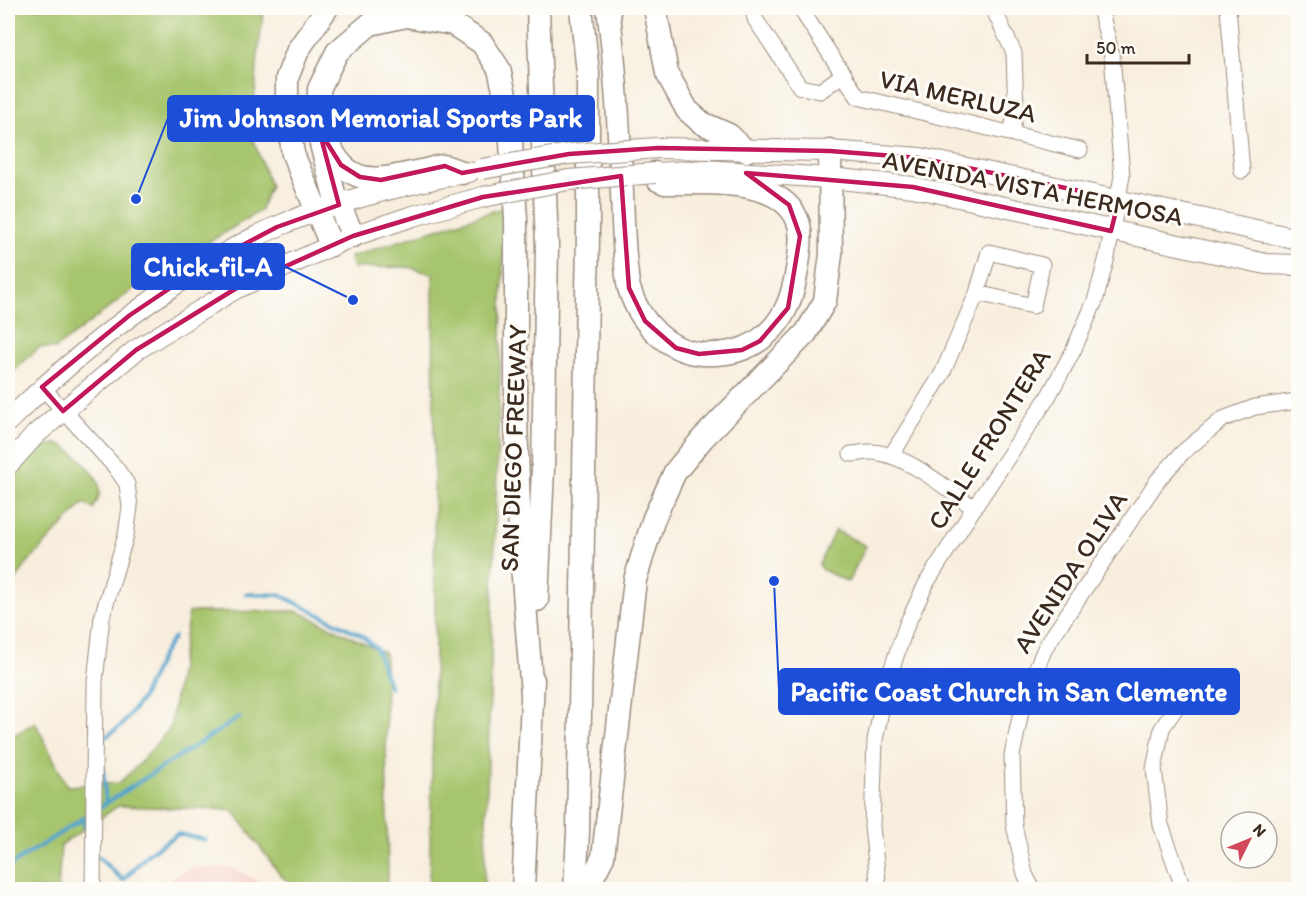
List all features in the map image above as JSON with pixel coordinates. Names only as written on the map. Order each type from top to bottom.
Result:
[{"type":"highway","points":[[327,8],[298,50],[287,78],[287,109],[293,154],[331,244]]},
{"type":"highway","name":"SAN DIEGO FREEWAY","points":[[524,890],[543,469],[548,247],[541,26],[538,8]]},
{"type":"highway","points":[[575,890],[578,832],[588,234],[588,73],[581,8]]},
{"type":"highway","points":[[608,8],[618,118],[624,246],[629,288],[645,321],[659,336],[676,348],[699,354],[724,354],[742,350],[760,341],[776,326],[788,308],[796,276],[800,236],[798,221],[789,205],[776,195],[757,188],[665,183],[658,180],[655,172]]},
{"type":"highway","points":[[655,8],[667,73],[687,110],[702,123],[729,135],[746,151]]},
{"type":"highway","points":[[352,236],[339,205],[319,130],[319,88],[337,52],[370,24],[406,16],[453,24],[482,43],[499,69],[509,112],[516,219],[516,418],[520,539],[532,694]]},
{"type":"highway","points":[[319,130],[328,140],[332,152],[341,165],[360,177],[381,180],[445,166],[472,171]]},
{"type":"highway","points":[[586,890],[603,857],[635,580],[654,518],[675,472],[703,438],[806,333],[825,302],[831,254],[830,151]]},
{"type":"main road","name":"AVENIDA VISTA HERMOSA","points":[[8,421],[42,387],[130,315],[203,266],[276,227],[390,189],[569,153],[658,148],[830,151],[920,158],[1119,199],[1224,225],[1299,239]]},
{"type":"main road","name":"AVENIDA VISTA HERMOSA","points":[[8,465],[36,434],[146,344],[235,289],[331,244],[413,216],[483,197],[568,180],[655,172],[705,171],[831,178],[913,187],[1266,264],[1299,264]]},
{"type":"street","points":[[753,8],[755,19],[800,87],[820,91],[844,74]]},
{"type":"street","name":"VIA MERLUZA","points":[[800,8],[858,97],[1080,150]]},
{"type":"street","points":[[993,8],[1014,53],[1016,111],[1011,133]]},
{"type":"street","name":"CALLE FRONTERA","points":[[879,890],[872,827],[875,740],[887,682],[907,624],[927,582],[1042,406],[1073,351],[1095,301],[1107,257],[1122,176],[1112,56],[1100,8]]},
{"type":"street","points":[[1228,8],[1242,171]]},
{"type":"street","points":[[891,456],[942,374],[977,293],[989,252],[1042,265],[1033,306],[977,293]]},
{"type":"street","points":[[42,387],[116,468],[127,484],[130,507],[126,535],[102,617],[95,681],[93,890]]},
{"type":"street","name":"AVENIDA OLIVA","points":[[1033,890],[1026,874],[1014,825],[1012,756],[1024,697],[1046,646],[1158,480],[1183,452],[1223,419],[1256,407],[1299,401]]},
{"type":"street","points":[[851,454],[871,452],[906,462],[974,508]]},
{"type":"street","points":[[1178,705],[1162,728],[1154,769],[1161,825],[1184,890]]},
{"type":"highlighted area","points":[[319,130],[341,165],[360,177],[381,180],[445,166],[462,173],[569,154],[658,148],[830,151],[920,158],[1119,199],[1111,231],[913,187],[746,173],[789,205],[800,236],[788,308],[760,341],[742,350],[699,354],[676,348],[645,321],[629,288],[621,176],[483,197],[353,236],[235,289],[136,350],[63,411],[42,387],[130,315],[203,266],[277,227],[339,205]]},
{"type":"shaded area","points":[[232,867],[271,889],[161,889],[171,878],[190,868]]},
{"type":"green space","points":[[8,8],[264,8],[252,136],[270,186],[260,211],[139,285],[55,349],[40,347],[8,376]]},
{"type":"green space","points":[[505,207],[484,889],[429,889],[435,644],[433,274],[408,267],[353,268],[350,257]]},
{"type":"green space","points":[[59,444],[89,468],[99,486],[98,498],[93,509],[84,503],[28,562],[8,592],[8,482],[36,452],[46,445]]},
{"type":"green space","points":[[835,530],[866,546],[848,582],[821,569],[819,564]]},
{"type":"green space","points":[[297,611],[385,653],[388,889],[300,889],[281,876],[233,810],[118,806],[61,845],[58,889],[8,890],[8,739],[35,722],[67,786],[119,783],[170,728],[189,612]]},
{"type":"waterway","points":[[246,594],[280,595],[361,635],[376,648],[390,688]]},
{"type":"waterway","points":[[100,741],[122,725],[142,698],[162,655],[174,637]]},
{"type":"waterway","points":[[97,809],[240,717]]},
{"type":"waterway","points":[[102,758],[106,804]]},
{"type":"waterway","points":[[8,867],[88,815]]},
{"type":"waterway","points":[[82,819],[88,834]]},
{"type":"waterway","points":[[98,857],[123,880],[149,853],[178,834],[206,840]]},
{"type":"place","name":"Jim Johnson Memorial Sports Park","points":[[136,199]]},
{"type":"place","name":"Chick-fil-A","points":[[353,300]]},
{"type":"place","name":"Pacific Coast Church in San Clemente","points":[[774,581]]}]
